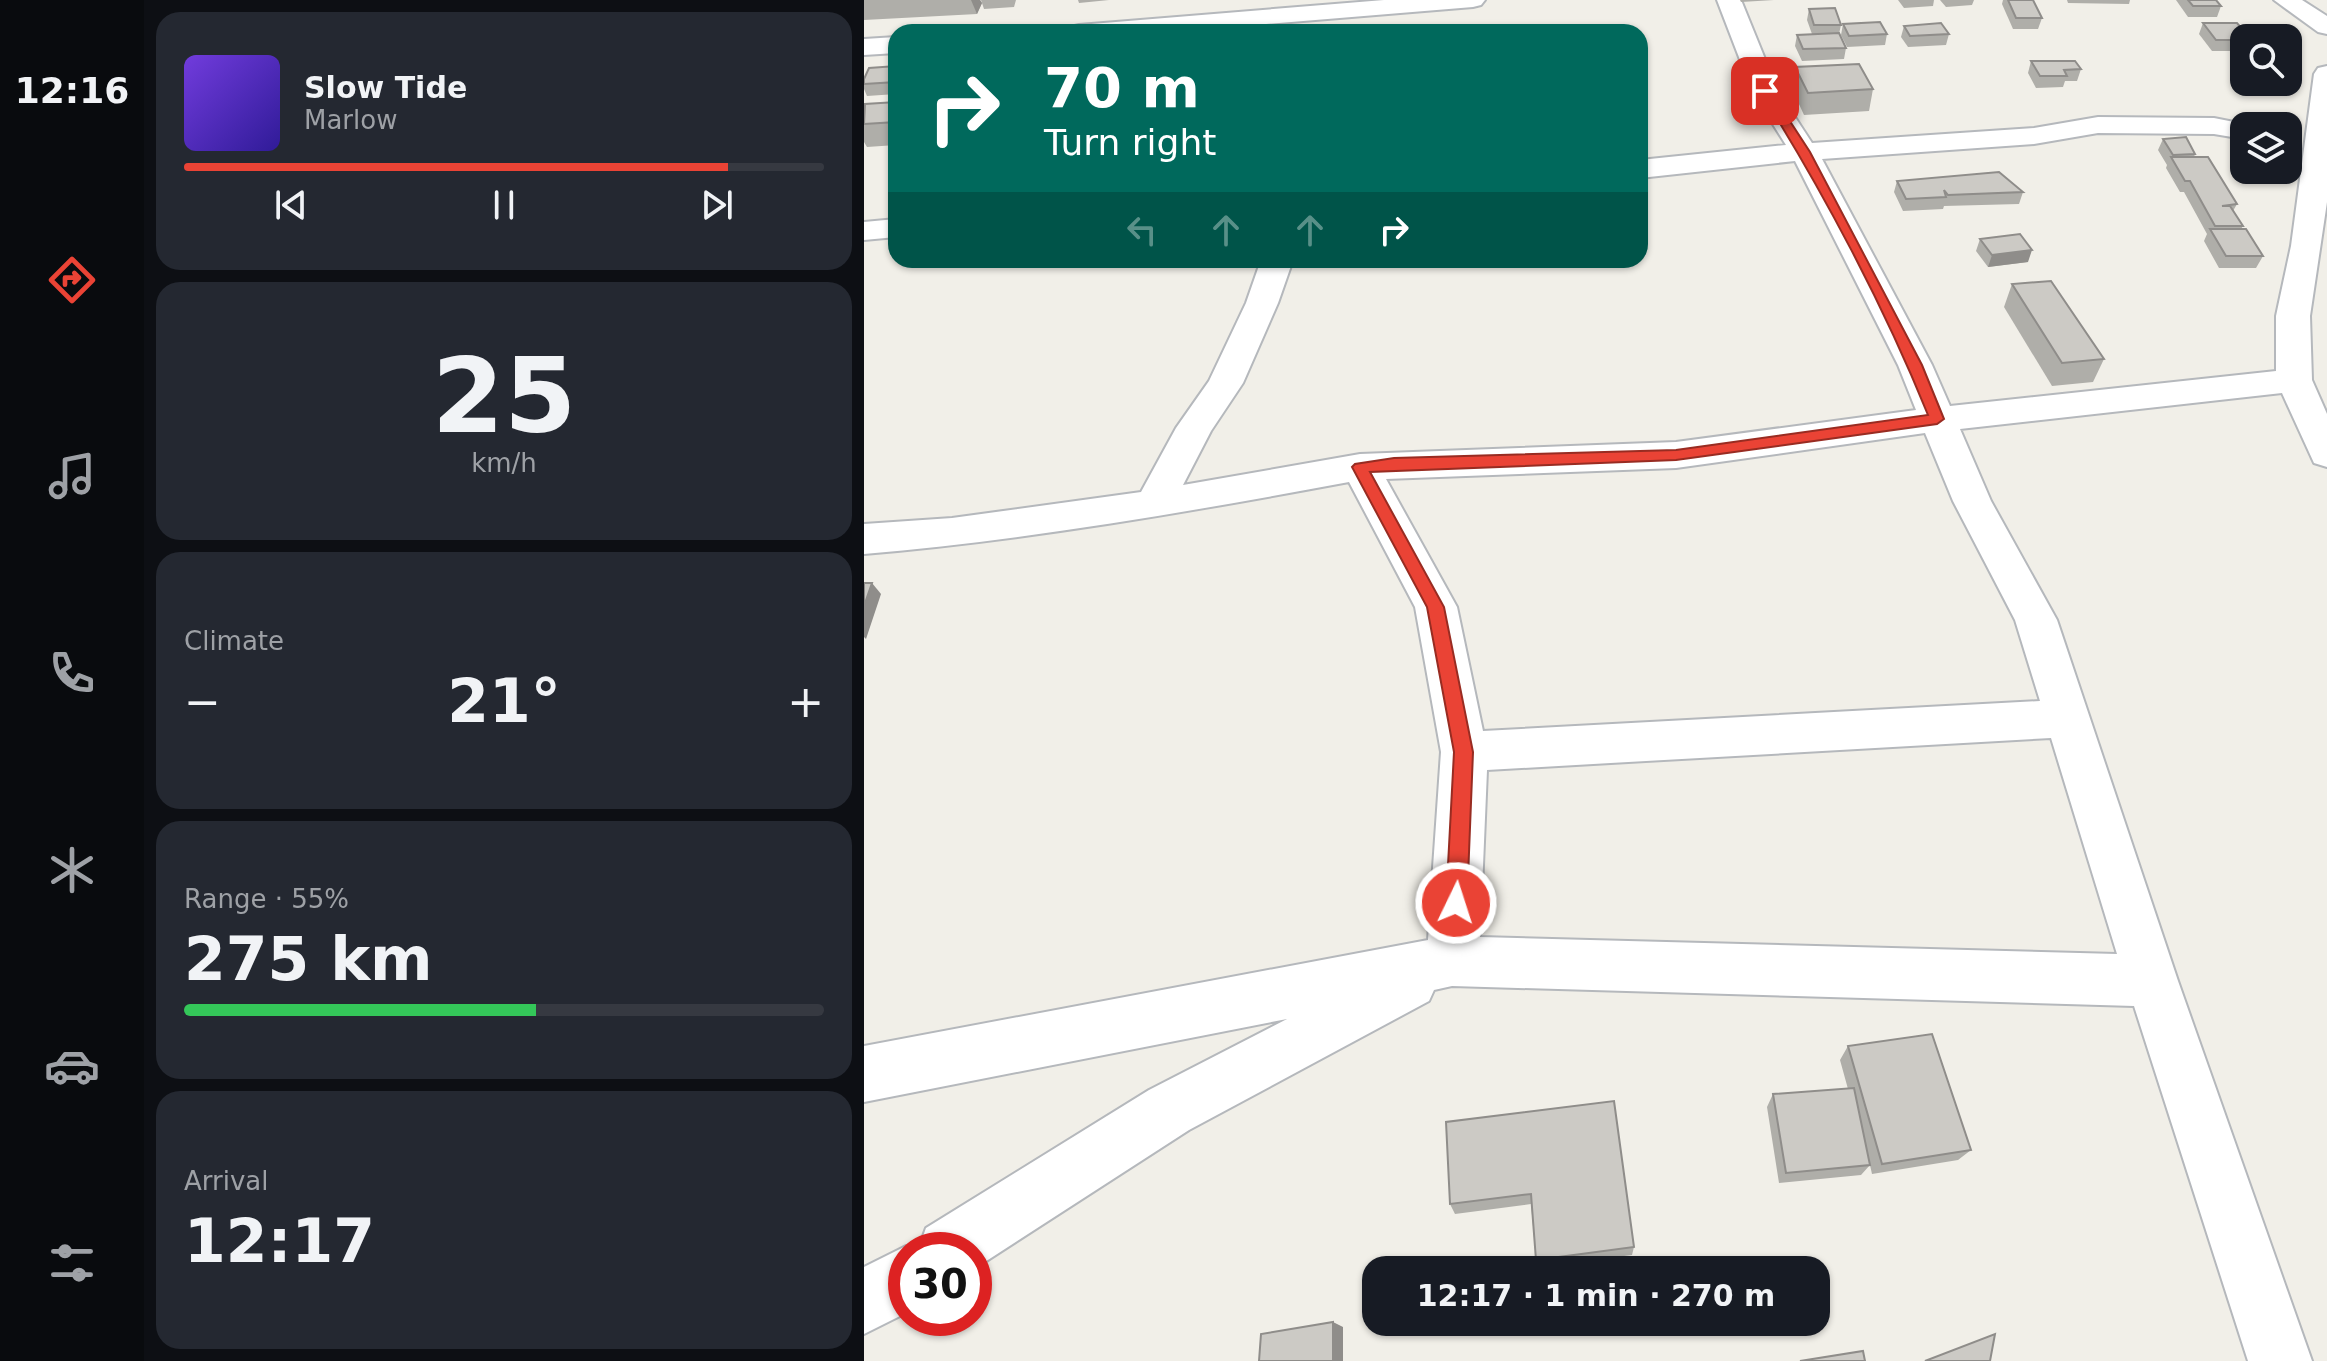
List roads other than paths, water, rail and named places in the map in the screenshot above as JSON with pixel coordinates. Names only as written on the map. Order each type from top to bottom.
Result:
[{"type":"street","points":[[1102,24],[1144,0]]},
{"type":"street","points":[[1159,0],[1173,24]]},
{"type":"street","points":[[1235,24],[1473,0]]},
{"type":"street","points":[[1729,0],[1765,91],[1804,152],[1915,365],[1972,501],[2036,620],[2152,981],[2280,1361]]},
{"type":"street","points":[[2286,0],[2327,27]]},
{"type":"street","points":[[864,47],[888,46]]},
{"type":"street","points":[[2327,74],[2303,140],[2307,246],[2293,316],[2294,380],[2327,454]]},
{"type":"street","points":[[1648,168],[1804,152],[2034,136],[2098,125],[2230,129]]},
{"type":"street","points":[[864,231],[888,229]]},
{"type":"street","points":[[1154,504],[1194,428],[1225,383],[1262,303],[1274,268]]},
{"type":"street","points":[[864,539],[952,532],[1154,504],[1360,467],[1676,455],[1937,419],[2294,380]]},
{"type":"street","points":[[1360,467],[1436,607],[1464,752],[1452,961]]},
{"type":"street","points":[[1464,752],[2067,718]]},
{"type":"street","points":[[864,1074],[1452,961],[2152,981]]},
{"type":"street","points":[[976,1232],[1169,1110],[1452,961]]},
{"type":"street","points":[[864,1303],[888,1288]]}]
